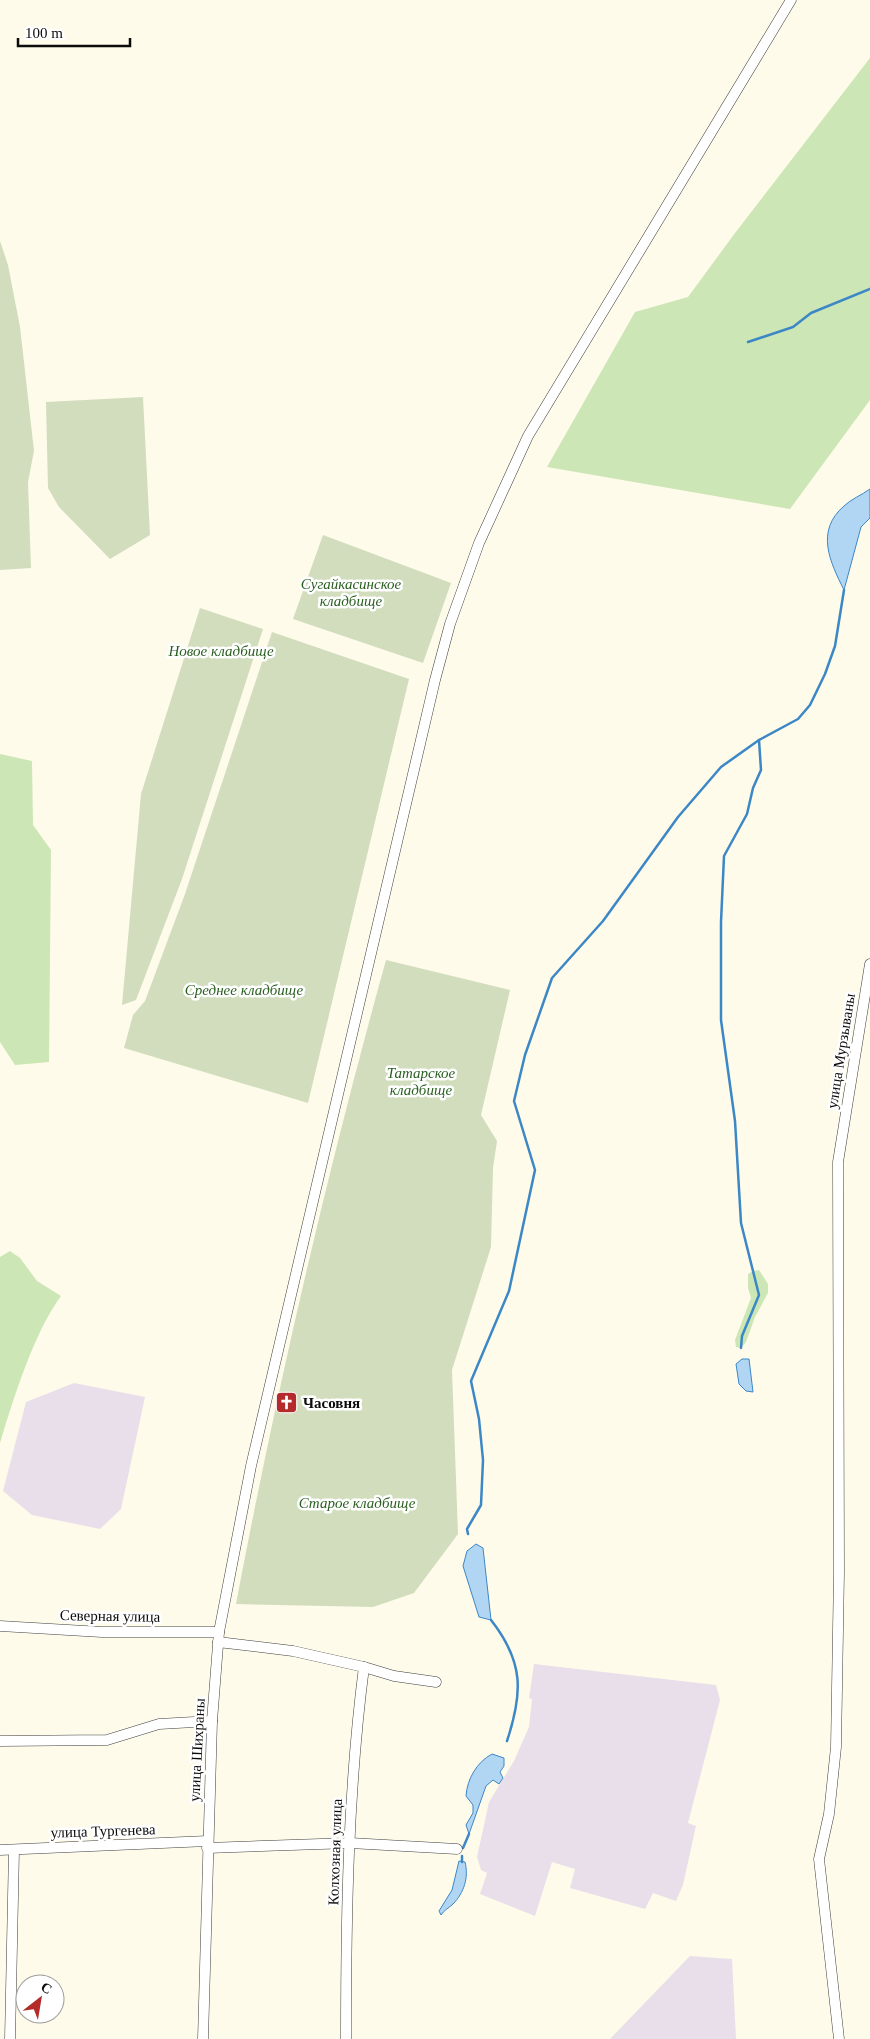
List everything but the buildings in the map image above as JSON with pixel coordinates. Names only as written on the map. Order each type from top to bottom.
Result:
[{"type":"street","name":"улица Шихраны","points":[[203,2039],[207,1845],[212,1721],[219,1637],[251,1466],[434,680],[450,624],[479,543],[515,463],[537,420],[791,0]]},
{"type":"street","name":"улица Мурзываны","points":[[838,2039],[819,1859],[829,1814],[836,1747],[839,1572],[838,1162],[870,964]]},
{"type":"street","name":"Северная улица","points":[[0,1626],[219,1637],[293,1651],[364,1667],[394,1676],[436,1682]]},
{"type":"street","name":"Колхозная улица","points":[[346,2039],[350,1843],[355,1740],[364,1667]]},
{"type":"street","points":[[0,1741],[107,1740],[159,1724],[212,1721]]},
{"type":"street","name":"улица Тургенева","points":[[0,1850],[350,1843],[457,1849]]},
{"type":"street","points":[[10,2039],[14,1850]]},
{"type":"shaded area","points":[[74,1383],[145,1397],[121,1509],[100,1529],[32,1515],[3,1491],[26,1402]]},
{"type":"shaded area","points":[[534,1664],[716,1685],[720,1700],[688,1823],[696,1826],[683,1885],[676,1901],[653,1893],[645,1909],[570,1888],[575,1869],[552,1862],[535,1916],[480,1894],[487,1873],[481,1870],[477,1857],[489,1802],[514,1761],[529,1727],[532,1699],[529,1698]]},
{"type":"shaded area","points":[[690,1956],[732,1959],[736,2039],[610,2039]]},
{"type":"green space","points":[[870,58],[870,400],[790,509],[547,467],[635,312],[688,297]]},
{"type":"green space","points":[[0,241],[8,265],[20,327],[34,451],[28,482],[31,568],[0,570]]},
{"type":"green space","points":[[143,397],[150,535],[110,559],[59,507],[48,488],[46,402]]},
{"type":"green space","name":"Сугайкасинское кладбище","points":[[323,535],[451,583],[423,663],[293,619]]},
{"type":"green space","name":"Новое кладбище","points":[[200,608],[263,629],[182,879],[136,1000],[122,1005],[141,794]]},
{"type":"green space","name":"Среднее кладбище","points":[[272,632],[409,679],[308,1103],[124,1048],[133,1015],[145,1001],[185,894]]},
{"type":"green space","points":[[0,754],[32,761],[33,825],[51,850],[49,1062],[15,1065],[0,1042]]},
{"type":"green space","name":"Старое кладбище","points":[[386,960],[510,990],[481,1115],[497,1141],[493,1168],[491,1247],[452,1370],[458,1534],[414,1593],[373,1607],[236,1604],[268,1442],[304,1280],[343,1120]]},
{"type":"green space","points":[[10,1251],[20,1258],[37,1281],[61,1296],[51,1311],[33,1347],[0,1443],[0,1257]]},
{"type":"green space","points":[[759,1270],[768,1284],[768,1293],[755,1317],[746,1342],[741,1348],[736,1347],[735,1340],[751,1298],[748,1288],[748,1274]]},
{"type":"water","points":[[870,489],[870,518],[861,527],[844,590],[830,558],[828,536],[830,526],[835,516],[844,506]]},
{"type":"water","points":[[742,1359],[749,1359],[753,1392],[746,1391],[739,1384],[736,1364]]},
{"type":"water","points":[[476,1544],[483,1548],[491,1620],[479,1617],[463,1566],[467,1551]]},
{"type":"water","points":[[492,1754],[504,1758],[504,1766],[500,1772],[503,1778],[499,1784],[493,1780],[486,1786],[469,1834],[466,1825],[473,1813],[473,1805],[466,1796],[468,1783],[477,1766]]},
{"type":"water","points":[[459,1861],[465,1862],[465,1885],[457,1900],[441,1915],[439,1911],[452,1890]]},
{"type":"waterway","points":[[748,342],[793,327],[811,313],[870,289]]},
{"type":"waterway","points":[[468,1534],[467,1529],[481,1505],[483,1460],[479,1419],[471,1381],[509,1291],[535,1170],[514,1101],[525,1055],[552,978],[603,921],[678,817],[721,767],[759,740],[798,719],[810,705],[825,674],[835,646],[844,590]]},
{"type":"waterway","points":[[741,1348],[742,1336],[759,1295],[741,1223],[735,1121],[721,1020],[721,922],[724,856],[747,814],[753,788],[761,770],[759,740]]},
{"type":"waterway","points":[[491,1620],[510,1650],[517,1678],[516,1708],[507,1741]]},
{"type":"waterway","points":[[463,1848],[469,1834]]},
{"type":"waterway","points":[[462,1856],[462,1862]]},
{"type":"place","name":"Часовня","points":[[287,1403]]},
{"type":"park label","name":"Татарское кладбище","points":[[421,1082]]}]
